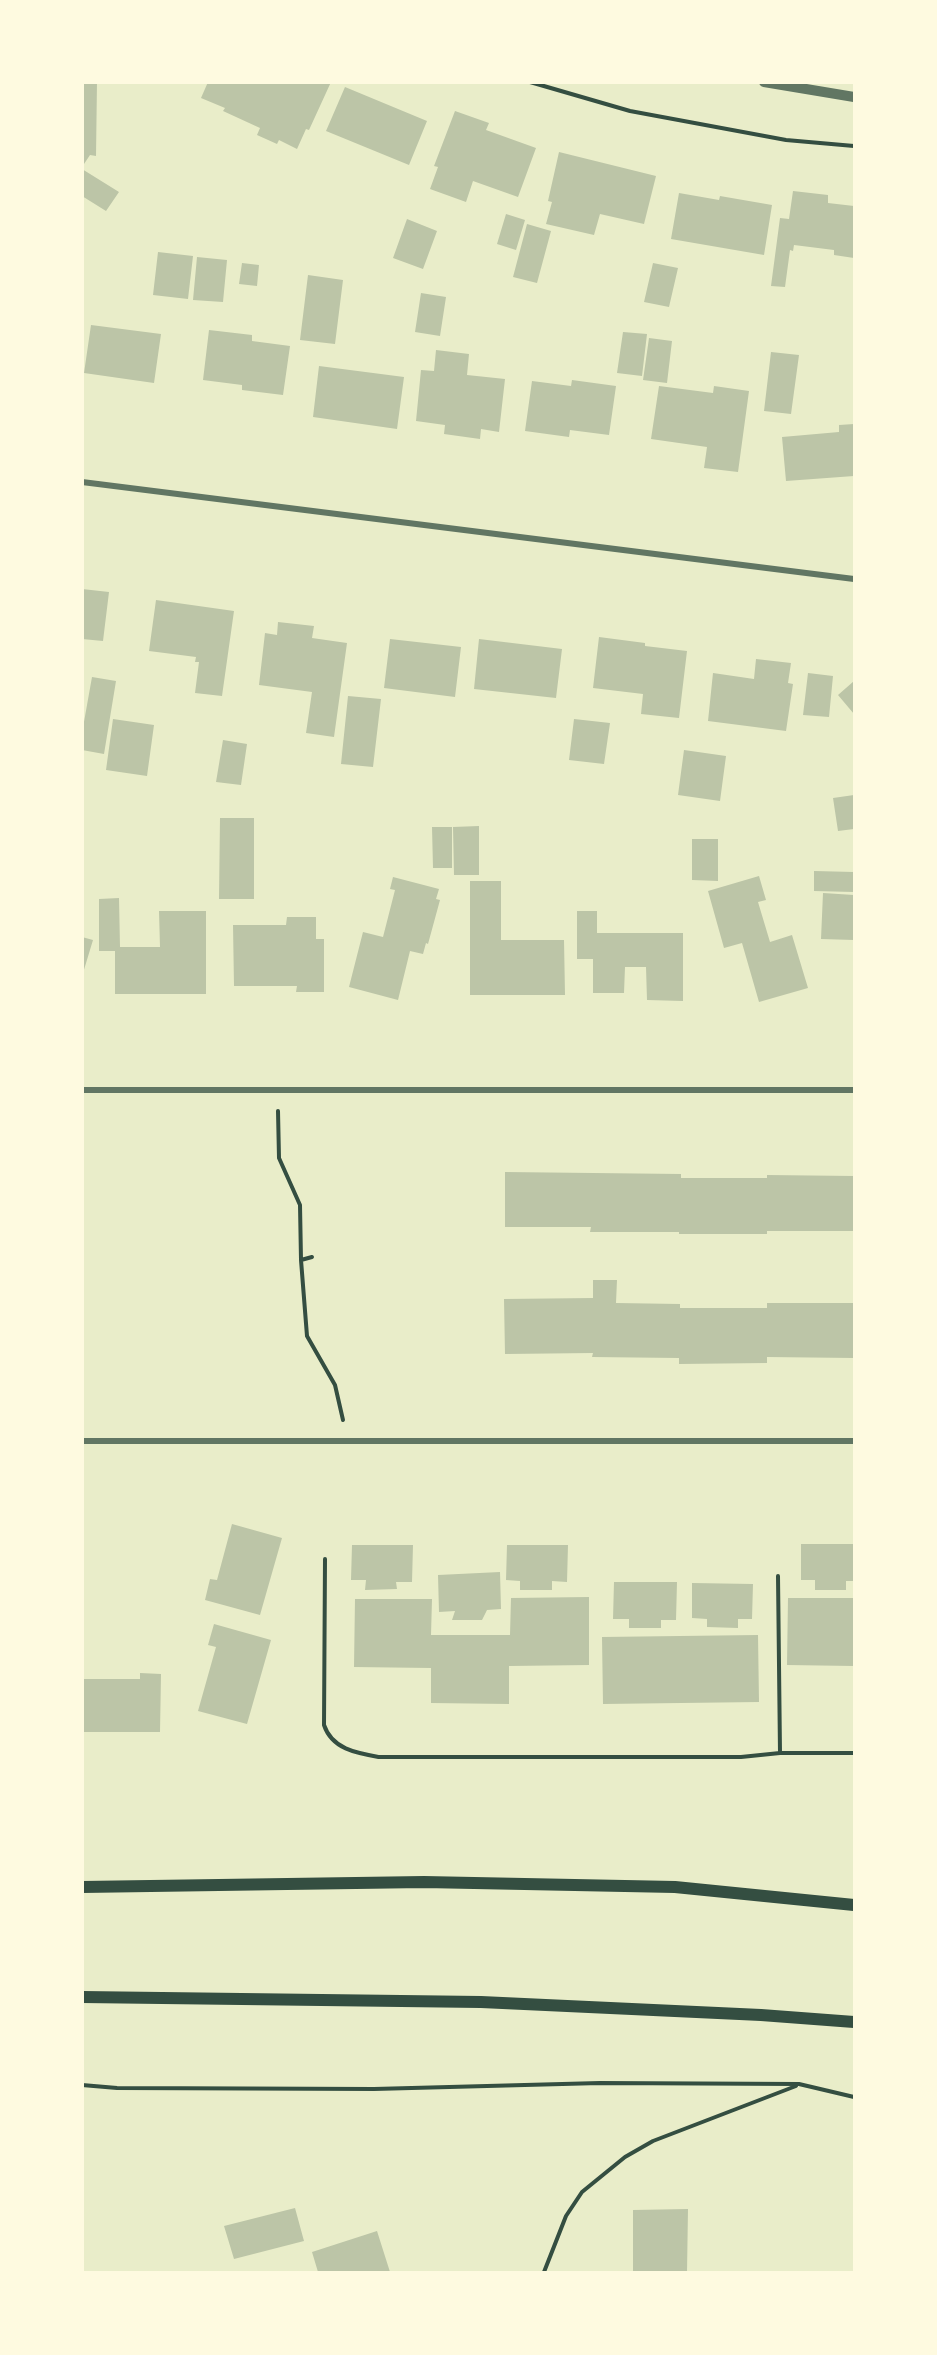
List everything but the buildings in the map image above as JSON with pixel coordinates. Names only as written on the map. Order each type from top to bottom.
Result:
[{"type":"main road","points":[[82,1887],[424,1882],[663,1887],[855,1905]]},
{"type":"main road","points":[[82,1997],[481,2001],[761,2014],[855,2022]]},
{"type":"street","points":[[764,82],[855,97]]},
{"type":"street","points":[[82,482],[855,579]]},
{"type":"street","points":[[82,1090],[855,1090]]},
{"type":"street","points":[[82,1441],[855,1441]]},
{"type":"path","points":[[530,82],[630,111],[786,141],[855,146]]},
{"type":"path","points":[[278,1090],[279,1158],[300,1205],[301,1260],[307,1336],[335,1385],[344,1418],[342,1442]]},
{"type":"path","points":[[301,1260],[312,1257]]},
{"type":"path","points":[[325,1559],[324,1725],[328,1736],[339,1746],[352,1752],[379,1757],[741,1757],[780,1753],[855,1753]]},
{"type":"path","points":[[778,1576],[780,1753]]},
{"type":"path","points":[[82,2085],[117,2088],[374,2089],[577,2083],[799,2084],[855,2097]]},
{"type":"path","points":[[544,2272],[566,2216],[582,2192],[632,2152],[653,2141],[799,2084]]}]
